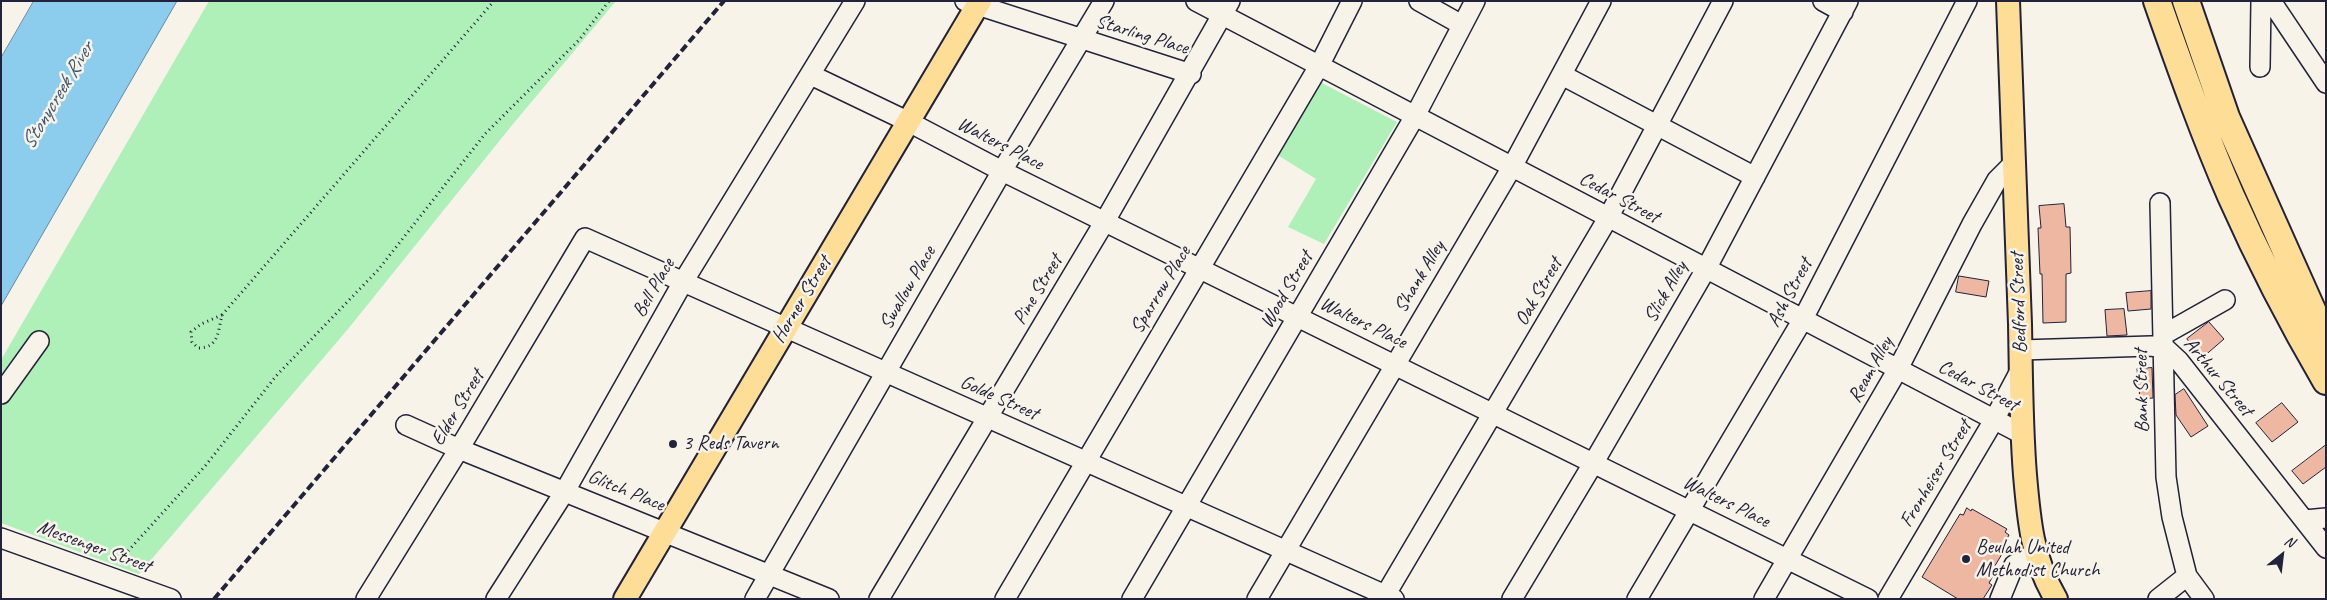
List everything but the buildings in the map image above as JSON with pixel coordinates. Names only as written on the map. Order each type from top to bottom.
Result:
[{"type":"highway","points":[[2157,1],[2191,95],[2231,196],[2297,332],[2326,381]]},
{"type":"highway","points":[[2186,1],[2226,116],[2326,341]]},
{"type":"main road","name":"Bedford Street","points":[[2008,1],[2022,434],[2029,528],[2044,579],[2056,599]]},
{"type":"main road","name":"Horner Street","points":[[625,599],[909,122],[974,3]]},
{"type":"street","name":"Bell Place","points":[[496,599],[565,491],[683,282],[855,1]]},
{"type":"street","name":"Swallow Place","points":[[755,599],[885,372],[1104,1]]},
{"type":"street","name":"Cedar Street","points":[[1196,1],[1227,8],[1319,66],[2022,434]]},
{"type":"street","name":"Sparrow Place","points":[[1005,599],[1319,66],[1352,1]]},
{"type":"street","points":[[1419,1],[1462,25]]},
{"type":"street","name":"Wood Street","points":[[1132,599],[1415,116],[1475,1]]},
{"type":"street","name":"Shank Alley","points":[[1257,599],[1512,167],[1601,1]]},
{"type":"street","name":"Oak Street","points":[[1388,597],[1608,218],[1723,1]]},
{"type":"street","points":[[1823,1],[1846,6]]},
{"type":"street","name":"Ash Street","points":[[1637,599],[1803,319],[1967,1]]},
{"type":"street","points":[[2260,67],[2261,1]]},
{"type":"street","points":[[2270,1],[2326,82]]},
{"type":"street","name":"Starling Place","points":[[974,3],[1081,40],[1191,74]]},
{"type":"street","name":"Slick Alley","points":[[1512,599],[1706,269],[1846,6]]},
{"type":"street","name":"Pine Street","points":[[879,599],[1105,221],[1191,74],[1227,8]]},
{"type":"street","name":"Walters Place","points":[[811,75],[909,122],[1002,172],[1789,558],[1868,599]]},
{"type":"street","points":[[1562,76],[1755,177]]},
{"type":"street","name":"Ream Alley","points":[[1764,599],[1898,369],[1972,224],[1997,180],[2014,163]]},
{"type":"street","name":"Bank Street","points":[[2160,203],[2166,477],[2172,517],[2187,576]]},
{"type":"street","name":"Golde Street","points":[[585,238],[1388,597]]},
{"type":"street","name":"Elder Street","points":[[366,599],[459,449],[585,238]]},
{"type":"street","points":[[2164,341],[2225,300]]},
{"type":"street","points":[[1,394],[38,341]]},
{"type":"street","name":"Arthur Street","points":[[2021,361],[2151,346],[2164,341],[2326,548]]},
{"type":"street","name":"Fronheiser Street","points":[[1888,599],[1994,420],[2021,361]]},
{"type":"street","name":"Glitch Place","points":[[406,425],[459,449],[830,599]]},
{"type":"street","points":[[2305,520],[2326,518]]},
{"type":"street","name":"Messenger Street","points":[[1,538],[171,599]]},
{"type":"street","points":[[2000,599],[2014,565],[2035,553]]},
{"type":"street","points":[[2158,599],[2187,576],[2204,599]]},
{"type":"path","points":[[222,315],[201,324],[191,332],[192,342],[198,348],[207,348],[215,342],[222,315],[494,1]]},
{"type":"path","points":[[106,576],[206,465],[276,376],[378,270],[485,134],[579,40],[609,1]]},
{"type":"green space","points":[[209,1],[616,1],[513,124],[348,329],[139,574],[1,523],[1,360]]},
{"type":"green space","points":[[1318,81],[1397,122],[1324,244],[1288,227],[1316,179],[1276,154]]},
{"type":"water","name":"Stonycreek River","points":[[34,1],[177,1],[1,306],[1,58]]},
{"type":"railway","points":[[214,599],[724,1]]},
{"type":"place","name":"3 Reds Tavern","points":[[673,444]]},
{"type":"place","name":"Beulah United Methodist Church","points":[[1966,559]]}]
